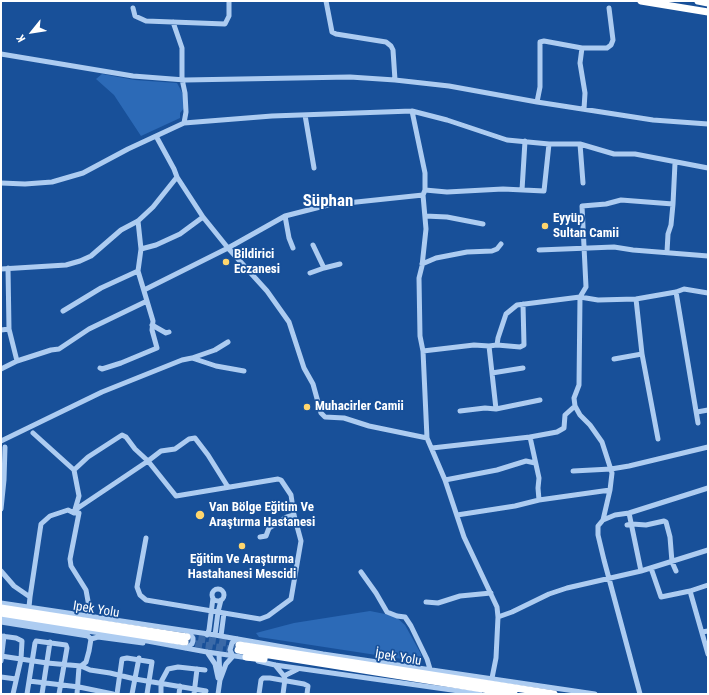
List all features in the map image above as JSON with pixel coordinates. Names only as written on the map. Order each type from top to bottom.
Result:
[{"type":"highway","points":[[641,1],[708,12]]},
{"type":"highway","points":[[698,1],[708,3]]},
{"type":"highway","name":"Ipek Yolu","points":[[1,608],[187,640]]},
{"type":"highway","name":"Ipek Yolu","points":[[1,613],[187,640]]},
{"type":"highway","name":"İpek Yolu","points":[[237,648],[514,694]]},
{"type":"highway","name":"İpek Yolu","points":[[237,648],[554,694]]},
{"type":"highway","points":[[246,657],[406,677]]},
{"type":"street","points":[[133,8],[135,16],[146,21],[225,24],[229,16],[229,1]]},
{"type":"street","points":[[326,1],[332,32],[336,34],[386,42],[391,46],[393,50],[395,80]]},
{"type":"street","points":[[537,102],[540,87],[540,42],[544,41],[582,48],[607,48],[611,45],[613,40],[610,8]]},
{"type":"street","points":[[173,22],[182,48],[182,79],[185,93],[186,112],[184,123]]},
{"type":"street","points":[[582,48],[580,63],[585,93],[584,109]]},
{"type":"street","points":[[1,54],[133,76],[193,80],[350,77],[395,80],[449,86],[537,102],[653,120],[708,124]]},
{"type":"street","points":[[412,111],[425,173],[424,192],[426,229],[420,278],[420,336],[424,351],[428,438],[470,550],[495,602],[498,617],[496,658],[492,678]]},
{"type":"street","points":[[1,183],[24,184],[52,182],[77,175],[184,123],[260,117],[412,111],[447,120],[507,140],[549,144],[580,144],[614,154],[635,154],[675,163],[708,168]]},
{"type":"street","points":[[305,115],[314,168]]},
{"type":"street","points":[[156,136],[177,177],[203,217],[267,292],[289,322],[304,368],[313,384],[320,413],[325,417],[344,418],[369,426],[428,438]]},
{"type":"street","points":[[522,190],[525,141]]},
{"type":"street","points":[[144,290],[228,248],[285,216],[328,206],[424,192],[502,189],[544,191],[549,144]]},
{"type":"street","points":[[580,144],[583,183]]},
{"type":"street","points":[[667,252],[668,234],[673,204],[675,163]]},
{"type":"street","points":[[1,269],[80,262],[91,256],[121,230],[138,220],[153,207],[177,177]]},
{"type":"street","points":[[640,694],[598,535],[598,526],[603,520],[610,490],[612,473],[602,442],[590,425],[580,415],[575,406],[574,398],[579,385],[580,297],[586,286],[582,206],[606,204],[621,200],[673,204]]},
{"type":"street","points":[[285,216],[289,238],[294,248]]},
{"type":"street","points":[[425,216],[447,216],[483,224]]},
{"type":"street","points":[[141,249],[156,245],[180,234],[203,217]]},
{"type":"street","points":[[100,368],[102,369],[120,363],[156,348],[152,325],[153,321],[138,271],[141,249],[138,220]]},
{"type":"street","points":[[422,264],[436,258],[467,252],[492,251],[497,249],[501,244]]},
{"type":"street","points":[[313,246],[324,268]]},
{"type":"street","points":[[539,250],[614,247],[708,256]]},
{"type":"street","points":[[310,273],[340,264]]},
{"type":"street","points":[[8,268],[9,329],[17,361]]},
{"type":"street","points":[[63,311],[101,288],[138,271]]},
{"type":"street","points":[[497,345],[506,314],[517,305],[580,297],[598,300],[636,299],[676,292],[684,289],[708,293]]},
{"type":"street","points":[[676,292],[698,423]]},
{"type":"street","points":[[636,299],[642,354],[658,439]]},
{"type":"street","points":[[1,369],[17,361],[51,350],[59,349],[89,329],[147,301]]},
{"type":"street","points":[[424,351],[474,345],[520,347],[524,345],[524,304]]},
{"type":"street","points":[[152,325],[166,333],[169,332]]},
{"type":"street","points":[[1,330],[9,329]]},
{"type":"street","points":[[1,441],[102,392],[182,360],[214,350],[228,342]]},
{"type":"street","points":[[489,346],[496,409]]},
{"type":"street","points":[[614,359],[642,354]]},
{"type":"street","points":[[192,358],[216,366],[244,371]]},
{"type":"street","points":[[492,373],[523,368]]},
{"type":"street","points":[[460,411],[485,408],[496,409],[540,400]]},
{"type":"street","points":[[432,448],[530,437],[557,432],[564,428],[565,415],[575,406]]},
{"type":"street","points":[[697,412],[708,410]]},
{"type":"street","points":[[33,433],[74,470],[79,496],[74,512]]},
{"type":"street","points":[[74,470],[88,457],[122,435],[126,437],[135,449],[148,461],[176,496],[278,479],[281,480],[291,495],[294,515],[301,541],[291,599],[263,618],[146,600],[141,597],[137,587],[146,538]]},
{"type":"street","points":[[530,437],[539,478],[539,500]]},
{"type":"street","points":[[74,512],[161,451],[175,449],[189,439],[195,438],[208,455],[228,487]]},
{"type":"street","points":[[1,509],[5,447]]},
{"type":"street","points":[[574,471],[611,469],[708,447]]},
{"type":"street","points":[[445,480],[497,470],[526,461],[535,462]]},
{"type":"street","points":[[603,520],[615,515],[629,513],[708,488]]},
{"type":"street","points":[[457,515],[515,506],[539,500],[610,490]]},
{"type":"street","points":[[29,607],[41,524],[50,516],[68,510],[79,513],[70,559],[71,566],[86,590],[90,612],[89,617]]},
{"type":"street","points":[[629,513],[629,525],[641,571]]},
{"type":"street","points":[[260,536],[266,536],[269,528],[287,517],[294,515]]},
{"type":"street","points":[[629,525],[646,525],[666,522],[670,537],[672,562],[676,571]]},
{"type":"street","points":[[498,617],[549,594],[567,588],[641,571],[708,550]]},
{"type":"street","points":[[650,568],[661,597],[690,591],[708,585]]},
{"type":"street","points":[[1,571],[14,586],[30,597]]},
{"type":"street","points":[[361,572],[387,612],[405,617],[427,659],[430,669]]},
{"type":"street","points":[[207,635],[215,611],[221,600],[224,598],[224,594],[220,589],[216,589],[213,592],[213,598],[215,611],[218,636]]},
{"type":"street","points":[[690,591],[708,654]]},
{"type":"street","points":[[426,602],[438,603],[460,596],[491,593]]},
{"type":"street","points":[[213,598],[217,601],[221,600]]},
{"type":"street","points":[[1,603],[89,617],[187,640],[207,652],[219,654],[237,648],[323,654],[594,694]]},
{"type":"street","points":[[218,636],[224,613]]},
{"type":"street","points":[[1,617],[159,644]]},
{"type":"street","points":[[1,622],[88,636],[91,639]]},
{"type":"street","points":[[702,632],[708,631]]},
{"type":"street","points":[[91,639],[98,637],[137,643],[159,644],[187,640],[207,635],[218,636],[237,648],[246,657],[275,665],[480,694]]},
{"type":"street","points":[[13,694],[21,659],[22,641],[16,638],[3,636],[1,658],[21,659],[80,666],[90,670],[180,686],[194,691],[206,691]]},
{"type":"street","points":[[80,666],[86,662],[90,651],[91,639]]},
{"type":"street","points":[[27,694],[34,643],[36,641],[66,645],[67,648],[59,694]]},
{"type":"street","points":[[42,694],[50,642]]},
{"type":"street","points":[[220,680],[226,664],[237,648]]},
{"type":"street","points":[[207,652],[214,664],[219,687]]},
{"type":"street","points":[[218,694],[220,680],[219,654]]},
{"type":"street","points":[[117,694],[122,658],[139,659],[152,662],[148,694]]},
{"type":"street","points":[[132,694],[139,659]]},
{"type":"street","points":[[275,665],[285,678],[283,694]]},
{"type":"street","points":[[77,694],[79,687],[80,666]]},
{"type":"street","points":[[161,694],[161,682],[168,670],[178,667],[205,670]]},
{"type":"street","points":[[285,678],[298,668]]},
{"type":"street","points":[[194,691],[197,669]]},
{"type":"street","points":[[1,677],[16,679]]},
{"type":"street","points":[[258,694],[261,680],[264,678],[285,678],[304,684],[308,686],[307,694]]},
{"type":"street","points":[[29,681],[79,687],[101,693],[113,694]]},
{"type":"street","points":[[179,694],[180,686]]},
{"type":"shaded area","points":[[102,74],[135,80],[177,83],[183,94],[185,107],[180,113],[180,118],[141,136],[114,95],[96,79]]},
{"type":"shaded area","points":[[370,611],[395,616],[405,625],[421,654],[422,662],[259,637],[256,633],[294,623]]},
{"type":"tunnel","points":[[188,637],[239,645]]},
{"type":"tunnel","points":[[185,642],[236,650]]},
{"type":"place","name":"Eyyüp Sultan Camii","points":[[545,226]]},
{"type":"place","name":"Bildirici Eczanesi","points":[[226,262]]},
{"type":"place","name":"Muhacirler Camii","points":[[307,407]]},
{"type":"place","name":"Van Bölge Eğitim Ve Araştırma Hastanesi","points":[[200,515]]},
{"type":"place","name":"Eğitim Ve Araştırma Hastahanesi Mescidi","points":[[242,546]]},
{"type":"district","name":"Süphan","points":[[328,202]]}]
